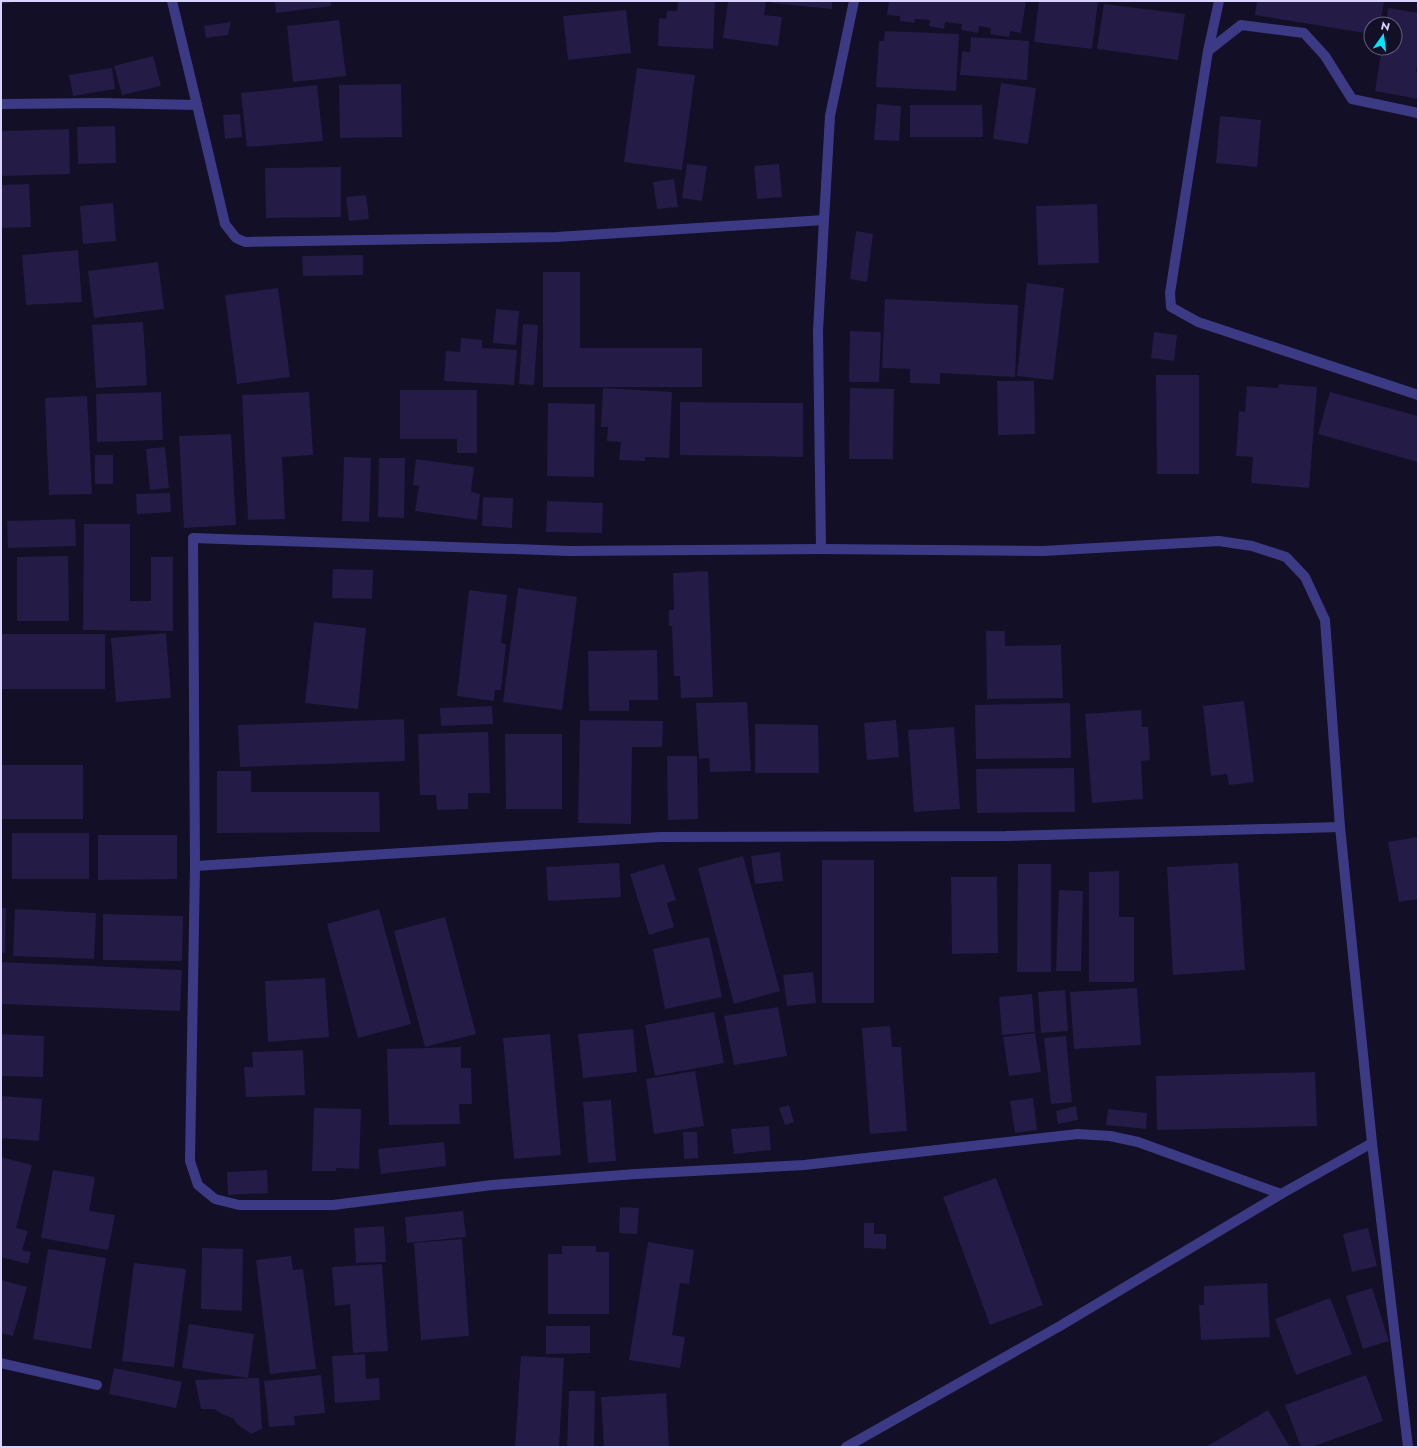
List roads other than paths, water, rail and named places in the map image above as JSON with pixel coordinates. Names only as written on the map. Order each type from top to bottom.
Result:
[{"type":"street","points":[[172,1],[225,224],[236,238],[245,242],[557,237],[824,220]]},
{"type":"street","points":[[821,549],[818,331],[830,116],[854,1]]},
{"type":"street","points":[[1219,1],[1208,51],[1170,293],[1171,307],[1198,322],[1418,395]]},
{"type":"street","points":[[1208,51],[1241,25],[1304,33],[1325,56],[1352,99],[1418,113]]},
{"type":"street","points":[[1,104],[101,103],[197,105]]},
{"type":"street","points":[[1280,1194],[1138,1142],[1110,1136],[1078,1134],[804,1165],[636,1174],[492,1185],[333,1205],[239,1205],[215,1200],[198,1185],[190,1161],[196,866],[193,538],[570,551],[821,549],[1043,551],[1219,540],[1252,546],[1286,557],[1305,577],[1325,620],[1340,827],[1372,1143],[1408,1447]]},
{"type":"street","points":[[196,866],[660,837],[1006,836],[1340,827]]},
{"type":"street","points":[[846,1447],[1060,1326],[1280,1194],[1372,1143]]},
{"type":"street","points":[[1,1363],[96,1385]]}]
